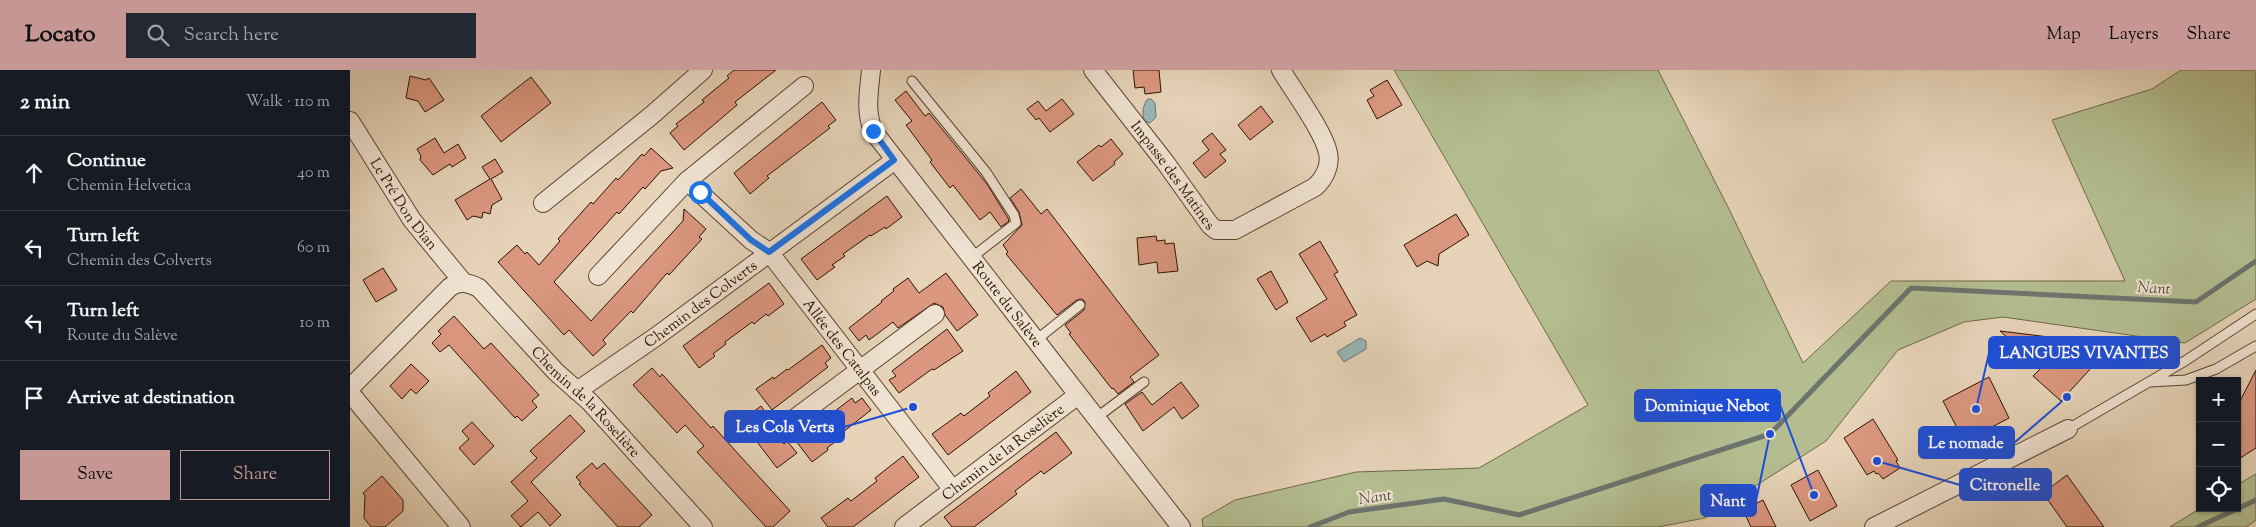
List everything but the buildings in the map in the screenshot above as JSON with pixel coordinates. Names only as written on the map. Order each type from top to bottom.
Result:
[{"type":"street","points":[[543,203],[652,115],[703,70]]},
{"type":"street","name":"Route du Salève","points":[[871,70],[868,118],[873,131],[1181,527]]},
{"type":"street","name":"Impasse des Matines","points":[[1092,70],[1166,162],[1210,225],[1216,230],[1226,231],[1244,227],[1314,187],[1323,180],[1328,168],[1329,154],[1323,140],[1281,70]]},
{"type":"street","points":[[598,276],[687,181],[804,86]]},
{"type":"street","name":"Le Pré Don Dian","points":[[350,121],[412,220],[463,282]]},
{"type":"street","name":"Chemin des Colverts","points":[[577,391],[657,336],[894,160]]},
{"type":"street","name":"Allée des Catalpas","points":[[687,181],[751,240],[769,252],[953,490]]},
{"type":"street","points":[[350,388],[450,287],[455,283],[463,282]]},
{"type":"street","name":"Chemin de la Roselière","points":[[463,282],[479,288],[550,366],[590,402],[704,527]]},
{"type":"street","points":[[786,425],[935,314]]},
{"type":"street","points":[[350,393],[461,527]]},
{"type":"street","name":"Chemin de la Roselière","points":[[904,527],[1078,395]]},
{"type":"street","points":[[1874,527],[2068,430]]},
{"type":"lane","points":[[912,81],[986,172],[1014,215],[1016,223],[971,258]]},
{"type":"lane","points":[[1035,341],[1080,305]]},
{"type":"lane","points":[[2068,430],[2185,361],[2256,314]]},
{"type":"lane","points":[[2147,382],[2186,380],[2216,369],[2256,346]]},
{"type":"lane","points":[[1096,418],[1144,382]]},
{"type":"green space","points":[[1394,70],[1658,70],[1730,211],[1803,363],[1891,281],[2125,281],[2052,120],[2152,89],[2181,70],[2256,70],[2256,299],[2185,343],[2003,317],[1964,322],[1898,350],[1826,441],[1705,518],[1658,527],[1203,527],[1202,519],[1235,500],[1356,472],[1479,468],[1588,405]]},
{"type":"green space","points":[[2256,474],[2256,520],[2246,527],[2170,527],[2196,511],[2241,512],[2241,483]]},
{"type":"water","points":[[1148,99],[1155,103],[1156,117],[1150,123],[1145,121],[1143,116],[1144,106]]},
{"type":"water","points":[[1360,338],[1366,341],[1366,349],[1344,362],[1337,352]]},
{"type":"waterway","name":"Nant","points":[[1310,527],[1349,512],[1444,499],[1519,515],[1770,434],[1911,288],[2196,302],[2256,261]]},
{"type":"waterway","name":"Nant","points":[[2198,527],[2256,500]]},
{"type":"place","name":"Le nomade","points":[[2067,397]]},
{"type":"place","name":"Les Cols Verts","points":[[913,407]]},
{"type":"place","name":"LANGUES VIVANTES","points":[[1976,409]]},
{"type":"place","name":"Nant","points":[[1770,434]]},
{"type":"place","name":"Citronelle","points":[[1877,461]]},
{"type":"place","name":"Dominique Nebot","points":[[1814,495]]},
{"type":"route","points":[[700,192],[751,240],[769,252],[894,160],[873,131]]}]
